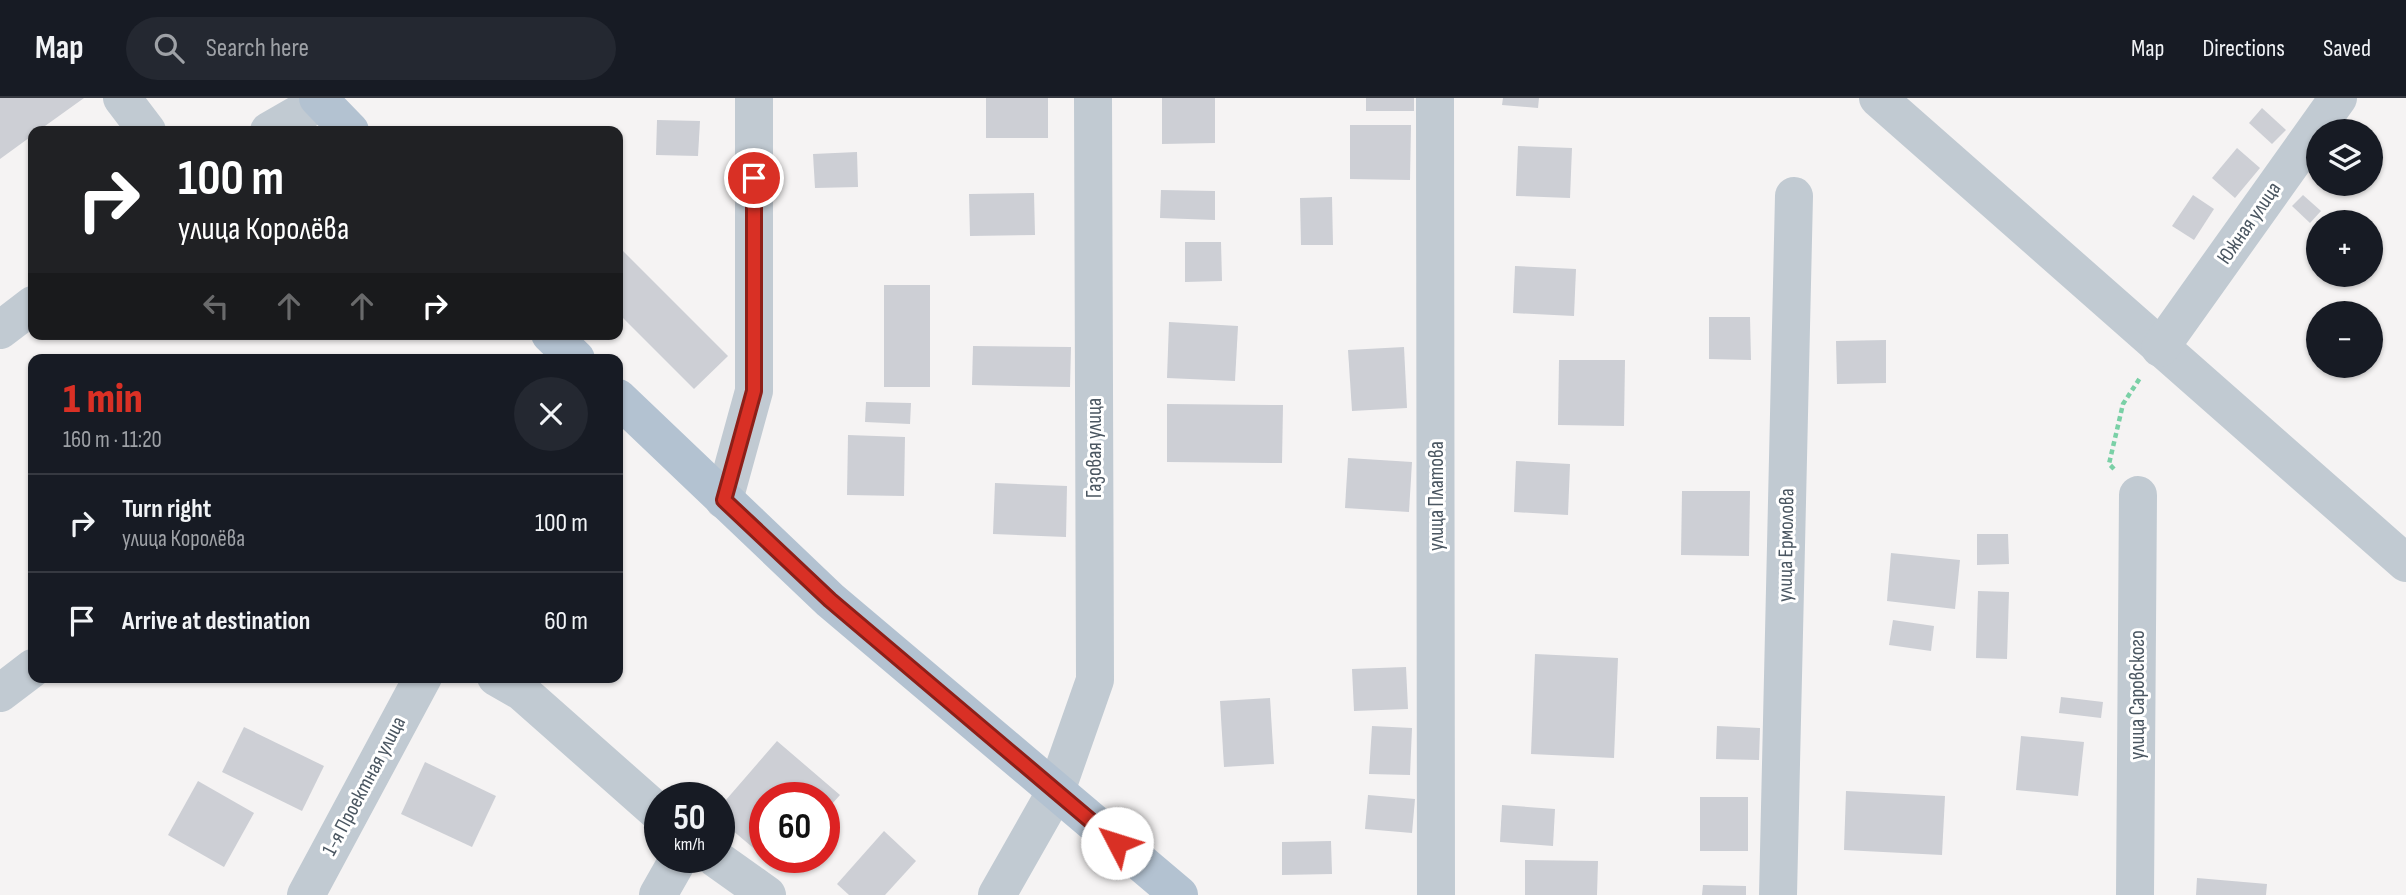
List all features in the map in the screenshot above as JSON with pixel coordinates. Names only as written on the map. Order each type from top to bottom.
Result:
[{"type":"main road","points":[[320,99],[345,126]]},
{"type":"main road","points":[[556,340],[571,354]]},
{"type":"main road","points":[[623,403],[830,600],[1179,895]]},
{"type":"street","points":[[122,98],[143,126]]},
{"type":"street","points":[[724,500],[754,391],[754,98]]},
{"type":"street","name":"Газовая улица","points":[[997,895],[1056,791],[1094,680],[1093,98]]},
{"type":"street","name":"улица Платова","points":[[1435,98],[1436,895]]},
{"type":"street","points":[[1878,98],[2406,563]]},
{"type":"street","name":"Южная улица","points":[[2160,348],[2338,98]]},
{"type":"street","points":[[277,126],[320,99]]},
{"type":"street","name":"улица Ермолова","points":[[1778,895],[1794,196]]},
{"type":"street","points":[[0,330],[28,309]]},
{"type":"street","name":"улица Саровского","points":[[2135,895],[2138,495]]},
{"type":"street","points":[[0,693],[28,672]]},
{"type":"street","name":"1-я Проектная улица","points":[[306,895],[419,683]]},
{"type":"street","points":[[506,683],[522,692],[644,800]]},
{"type":"street","points":[[735,872],[767,895]]},
{"type":"street","points":[[657,895],[670,873]]},
{"type":"path","points":[[2138,495],[2109,464],[2123,404],[2160,348]]},
{"type":"building","points":[[0,98],[84,98],[45,126],[28,126],[28,139],[0,159]]},
{"type":"building","points":[[986,98],[1048,98],[1048,138],[986,138]]},
{"type":"building","points":[[1162,98],[1215,98],[1215,143],[1162,144]]},
{"type":"building","points":[[1366,98],[1414,98],[1414,111],[1366,111]]},
{"type":"building","points":[[1503,98],[1539,98],[1538,108],[1502,105]]},
{"type":"building","points":[[2262,108],[2286,130],[2272,144],[2249,123]]},
{"type":"building","points":[[657,120],[700,121],[698,156],[656,155]]},
{"type":"building","points":[[1350,125],[1411,125],[1410,180],[1350,179]]},
{"type":"building","points":[[1518,146],[1572,148],[1570,198],[1516,196]]},
{"type":"building","points":[[2237,148],[2260,168],[2235,198],[2212,178]]},
{"type":"building","points":[[857,152],[858,187],[815,188],[813,154]]},
{"type":"building","points":[[1161,190],[1215,191],[1215,220],[1160,218]]},
{"type":"building","points":[[1034,193],[1035,235],[970,236],[969,194]]},
{"type":"building","points":[[2193,195],[2214,209],[2194,240],[2172,226]]},
{"type":"building","points":[[2303,195],[2320,210],[2306,210],[2306,219],[2292,206]]},
{"type":"building","points":[[1332,197],[1333,245],[1301,245],[1300,198]]},
{"type":"building","points":[[1185,242],[1221,242],[1222,281],[1185,282]]},
{"type":"building","points":[[623,251],[728,356],[694,389],[623,318]]},
{"type":"building","points":[[1515,266],[1576,269],[1574,316],[1513,313]]},
{"type":"building","points":[[884,285],[930,285],[930,387],[884,387]]},
{"type":"building","points":[[1709,317],[1750,317],[1751,360],[1709,359]]},
{"type":"building","points":[[1169,322],[1238,326],[1235,381],[1167,378]]},
{"type":"building","points":[[1886,340],[1886,383],[1837,384],[1836,341]]},
{"type":"building","points":[[973,346],[1071,347],[1070,387],[972,385]]},
{"type":"building","points":[[1404,347],[1407,408],[1352,411],[1348,350]]},
{"type":"building","points":[[1559,360],[1625,360],[1624,426],[1558,425]]},
{"type":"building","points":[[866,402],[911,403],[910,424],[865,422]]},
{"type":"building","points":[[1167,404],[1283,405],[1282,463],[1167,462]]},
{"type":"building","points":[[848,435],[905,437],[904,496],[847,495]]},
{"type":"building","points":[[1348,458],[1412,462],[1409,512],[1345,508]]},
{"type":"building","points":[[1516,461],[1570,464],[1568,515],[1514,512]]},
{"type":"building","points":[[995,483],[1067,486],[1066,537],[993,534]]},
{"type":"building","points":[[1682,491],[1750,491],[1749,556],[1681,555]]},
{"type":"building","points":[[1977,534],[2008,534],[2009,564],[1977,565]]},
{"type":"building","points":[[1891,553],[1960,560],[1955,609],[1887,601]]},
{"type":"building","points":[[1978,591],[2009,592],[2007,659],[1976,658]]},
{"type":"building","points":[[1893,620],[1934,626],[1931,651],[1889,645]]},
{"type":"building","points":[[1535,654],[1618,658],[1614,758],[1531,754]]},
{"type":"building","points":[[1406,667],[1408,709],[1354,711],[1352,669]]},
{"type":"building","points":[[2061,697],[2103,702],[2101,718],[2059,713]]},
{"type":"building","points":[[1270,698],[1274,764],[1224,767],[1220,701]]},
{"type":"building","points":[[1372,726],[1412,728],[1410,775],[1369,774]]},
{"type":"building","points":[[1717,726],[1760,728],[1759,760],[1716,759]]},
{"type":"building","points":[[244,727],[324,766],[302,811],[222,772]]},
{"type":"building","points":[[2021,736],[2084,742],[2078,796],[2016,790]]},
{"type":"building","points":[[777,741],[825,782],[749,782],[749,844],[735,833],[735,790]]},
{"type":"building","points":[[425,762],[496,796],[472,847],[401,814]]},
{"type":"building","points":[[198,781],[254,813],[224,867],[168,835]]},
{"type":"building","points":[[1846,791],[1945,796],[1942,855],[1844,850]]},
{"type":"building","points":[[1368,795],[1415,799],[1412,833],[1365,829]]},
{"type":"building","points":[[1700,797],[1748,797],[1748,851],[1700,851]]},
{"type":"building","points":[[1502,805],[1555,809],[1553,846],[1500,842]]},
{"type":"building","points":[[884,831],[916,861],[885,895],[849,895],[837,884]]},
{"type":"building","points":[[1331,841],[1332,874],[1282,875],[1282,842]]},
{"type":"building","points":[[1525,860],[1598,861],[1597,895],[1525,895]]},
{"type":"building","points":[[2197,878],[2267,884],[2266,895],[2196,895]]},
{"type":"building","points":[[1703,885],[1746,886],[1746,895],[1702,895]]},
{"type":"route","points":[[754,178],[754,391],[724,500],[830,600],[1117,843]]}]
